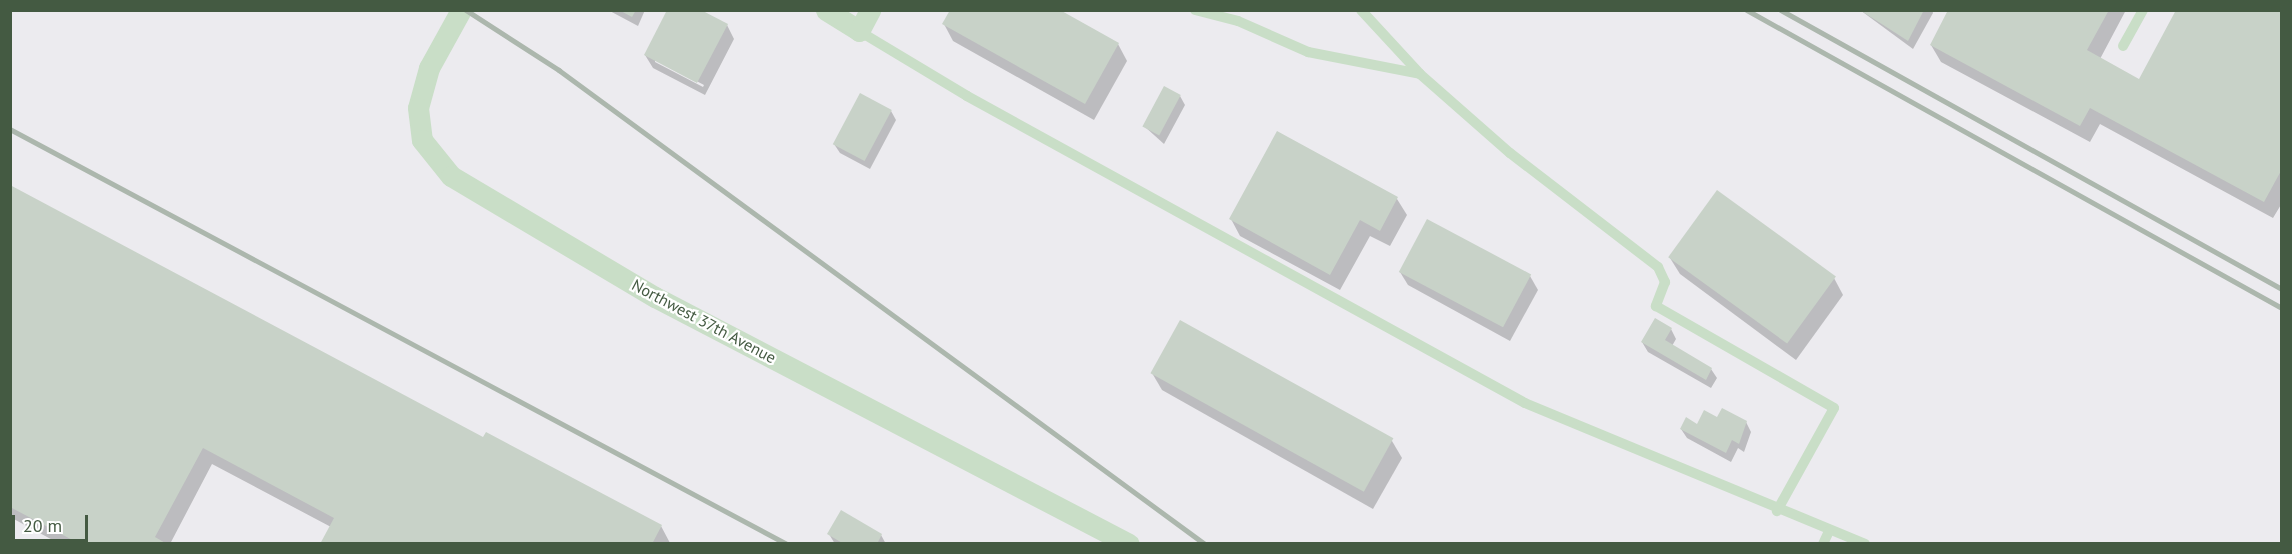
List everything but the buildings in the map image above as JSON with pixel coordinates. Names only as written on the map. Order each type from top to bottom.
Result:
[{"type":"street","name":"Northwest 37th Avenue","points":[[461,10],[429,68],[418,108],[422,140],[451,176],[656,297],[1129,543]]},
{"type":"street","points":[[826,10],[859,31],[870,10]]},
{"type":"lane","points":[[1195,10],[1235,15],[1308,52],[1420,74]]},
{"type":"lane","points":[[1361,10],[1420,74],[1527,167],[1658,267],[1665,282],[1656,306],[1834,408],[1777,510]]},
{"type":"lane","points":[[2123,46],[2143,10]]},
{"type":"lane","points":[[859,31],[1515,398],[1777,510],[1865,543]]},
{"type":"lane","points":[[1823,543],[1828,531]]},
{"type":"railway","points":[[466,10],[559,70],[1205,544]]},
{"type":"railway","points":[[1747,10],[2282,308]]},
{"type":"railway","points":[[1781,10],[2282,289]]},
{"type":"railway","points":[[10,129],[787,544]]}]
